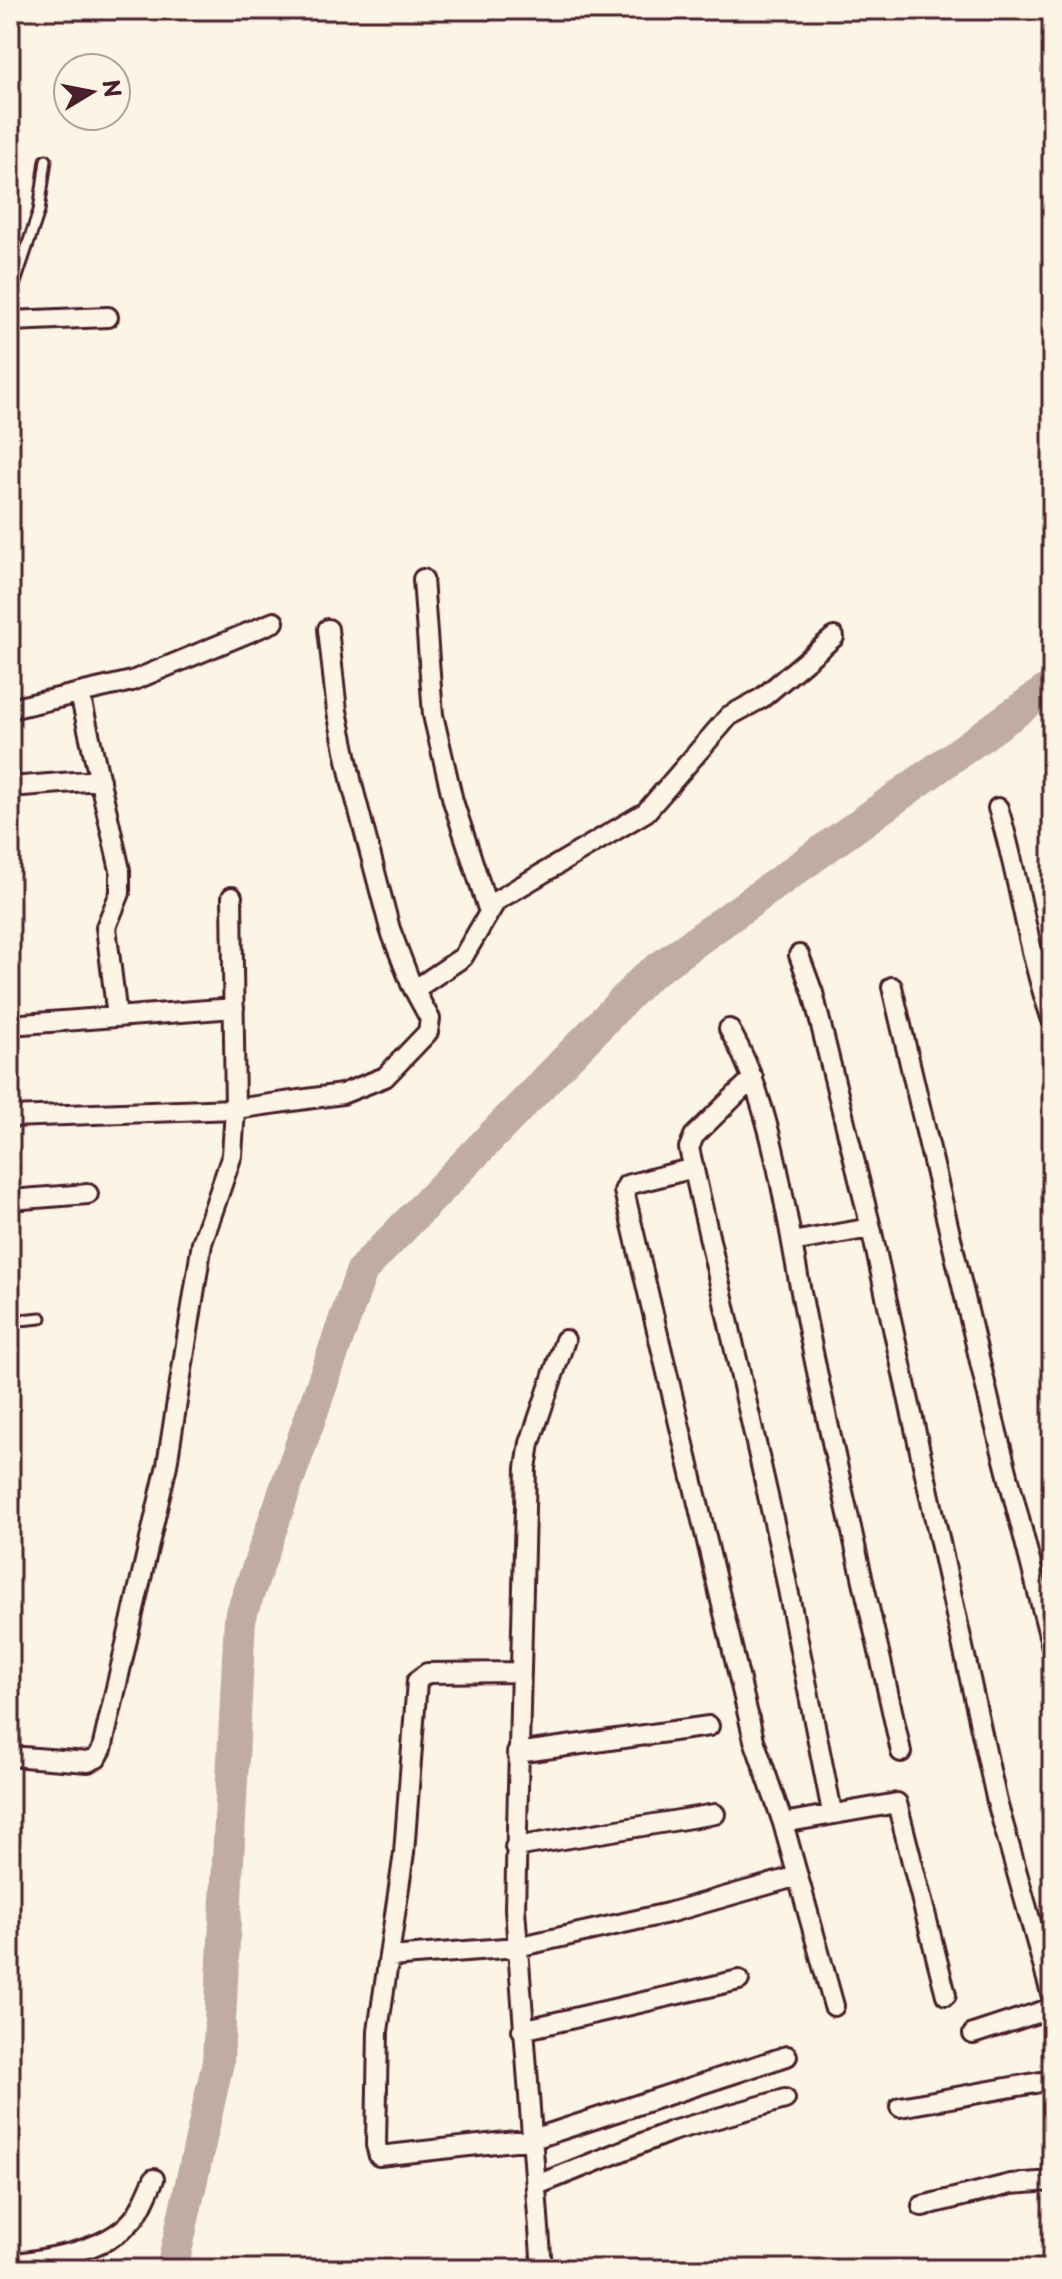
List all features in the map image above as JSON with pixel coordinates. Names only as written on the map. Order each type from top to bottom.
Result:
[{"type":"street","points":[[10,321],[108,317]]},
{"type":"street","points":[[423,579],[436,730],[453,801],[489,912]]},
{"type":"street","points":[[10,709],[147,676],[274,622]]},
{"type":"street","points":[[10,1117],[235,1109],[342,1094],[385,1077],[430,1028],[430,1019],[414,990],[390,929],[352,784],[337,711],[328,629]]},
{"type":"street","points":[[414,990],[463,957],[489,912],[501,898],[646,812],[729,716],[762,698],[834,637]]},
{"type":"street","points":[[80,694],[122,883],[106,927],[117,1017]]},
{"type":"street","points":[[10,787],[100,780]]},
{"type":"street","points":[[998,808],[1016,873],[1037,977],[1052,1020]]},
{"type":"street","points":[[10,1756],[88,1762],[97,1758],[102,1749],[167,1465],[202,1243],[232,1155],[235,1109],[232,897]]},
{"type":"street","points":[[799,955],[813,993],[871,1228],[997,1802],[1052,1997]]},
{"type":"street","points":[[892,987],[992,1413],[1052,1647]]},
{"type":"street","points":[[10,1025],[234,1008]]},
{"type":"street","points":[[729,1029],[748,1061],[753,1078],[792,1242],[901,1752]]},
{"type":"street","points":[[753,1078],[691,1139],[694,1168],[780,1549],[832,1812]]},
{"type":"street","points":[[694,1168],[627,1185],[624,1191],[754,1740],[783,1823],[834,2006]]},
{"type":"street","points":[[10,1200],[88,1194]]},
{"type":"street","points":[[792,1242],[871,1228]]},
{"type":"street","points":[[542,2269],[517,1947],[515,1847],[519,1672],[526,1468],[530,1443],[565,1340]]},
{"type":"street","points":[[519,1672],[427,1673],[418,1678],[404,1853],[376,2061],[376,2145],[379,2156],[533,2139],[787,2056]]},
{"type":"street","points":[[517,1753],[709,1726]]},
{"type":"street","points":[[783,1823],[897,1803],[946,1995]]},
{"type":"street","points":[[515,1847],[715,1814]]},
{"type":"street","points":[[390,1957],[517,1947],[668,1913],[798,1876]]},
{"type":"street","points":[[522,2030],[739,1980]]},
{"type":"street","points":[[973,2034],[1052,2008]]},
{"type":"street","points":[[900,2107],[1052,2080]]},
{"type":"street","points":[[537,2185],[672,2131],[785,2099]]},
{"type":"street","points":[[10,2264],[74,2251],[116,2234],[139,2212],[154,2179]]},
{"type":"street","points":[[922,2206],[1011,2184],[1052,2181]]},
{"type":"lane","points":[[10,298],[39,211],[46,160]]},
{"type":"lane","points":[[10,1321],[41,1318]]},
{"type":"waterway","points":[[172,2269],[218,2062],[240,1618],[362,1270],[646,977],[1052,686]]}]
